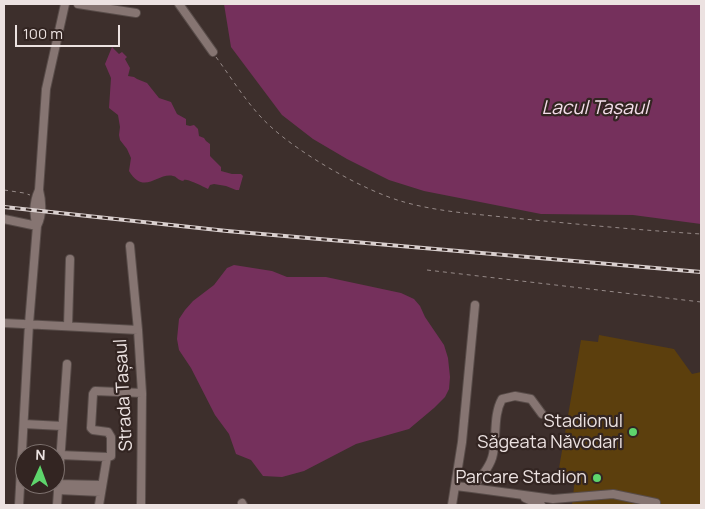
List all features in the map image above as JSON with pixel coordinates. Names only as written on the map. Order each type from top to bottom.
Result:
[{"type":"street","points":[[19,505],[37,226],[41,218],[42,200],[37,194],[46,89],[65,4]]},
{"type":"street","points":[[78,4],[136,13]]},
{"type":"street","points":[[179,4],[212,52]]},
{"type":"street","points":[[4,219],[37,226]]},
{"type":"street","points":[[130,246],[138,330]]},
{"type":"street","points":[[68,326],[70,259]]},
{"type":"street","points":[[452,505],[462,442],[475,305]]},
{"type":"street","name":"Strada Tașaul","points":[[4,323],[138,330],[142,393],[141,505]]},
{"type":"street","points":[[61,444],[67,364]]},
{"type":"street","points":[[65,455],[111,456],[112,437],[110,434],[93,430],[91,427],[93,394],[95,391],[142,393]]},
{"type":"street","points":[[472,488],[490,464],[502,399],[515,396],[531,399],[542,414]]},
{"type":"street","points":[[24,424],[62,426]]},
{"type":"street","points":[[99,505],[106,457]]},
{"type":"street","points":[[456,486],[553,499],[613,494],[656,503]]},
{"type":"street","points":[[65,487],[102,489]]},
{"type":"street","points":[[516,494],[541,505]]},
{"type":"path","points":[[212,52],[268,125],[315,160],[386,196],[426,208],[574,224],[701,234]]},
{"type":"path","points":[[4,190],[37,194]]},
{"type":"path","points":[[427,270],[701,302]]},
{"type":"shaded area","name":"Stadionul Săgeata Năvodari","points":[[599,335],[674,349],[692,374],[701,372],[701,505],[572,505],[575,478],[569,477],[569,474],[558,474],[581,340],[598,342]]},
{"type":"water","name":"Lacul Tașaul","points":[[224,4],[701,4],[701,224],[633,215],[541,214],[424,191],[389,180],[313,139],[282,115],[231,47]]},
{"type":"water","points":[[112,47],[119,54],[122,52],[127,57],[125,59],[130,68],[128,76],[147,83],[159,98],[171,102],[177,114],[186,119],[186,125],[194,125],[198,129],[199,136],[210,144],[210,156],[221,167],[221,171],[241,174],[243,176],[239,190],[214,184],[210,185],[208,189],[192,181],[179,180],[175,176],[162,177],[146,183],[140,182],[135,178],[129,171],[131,158],[120,140],[118,115],[109,108],[111,78],[105,64]]},
{"type":"water","points":[[234,265],[272,271],[287,277],[326,277],[401,293],[414,299],[444,345],[448,358],[450,377],[449,389],[445,397],[409,429],[356,444],[304,471],[282,477],[263,476],[251,460],[236,454],[229,434],[215,415],[191,368],[179,350],[177,339],[179,319],[185,310],[193,301],[214,285],[227,268]]},
{"type":"railway","points":[[4,207],[227,231],[701,272]]},
{"type":"place","name":"Stadionul Săgeata Năvodari","points":[[633,432]]},
{"type":"place","name":"Parcare Stadion","points":[[597,478]]}]
